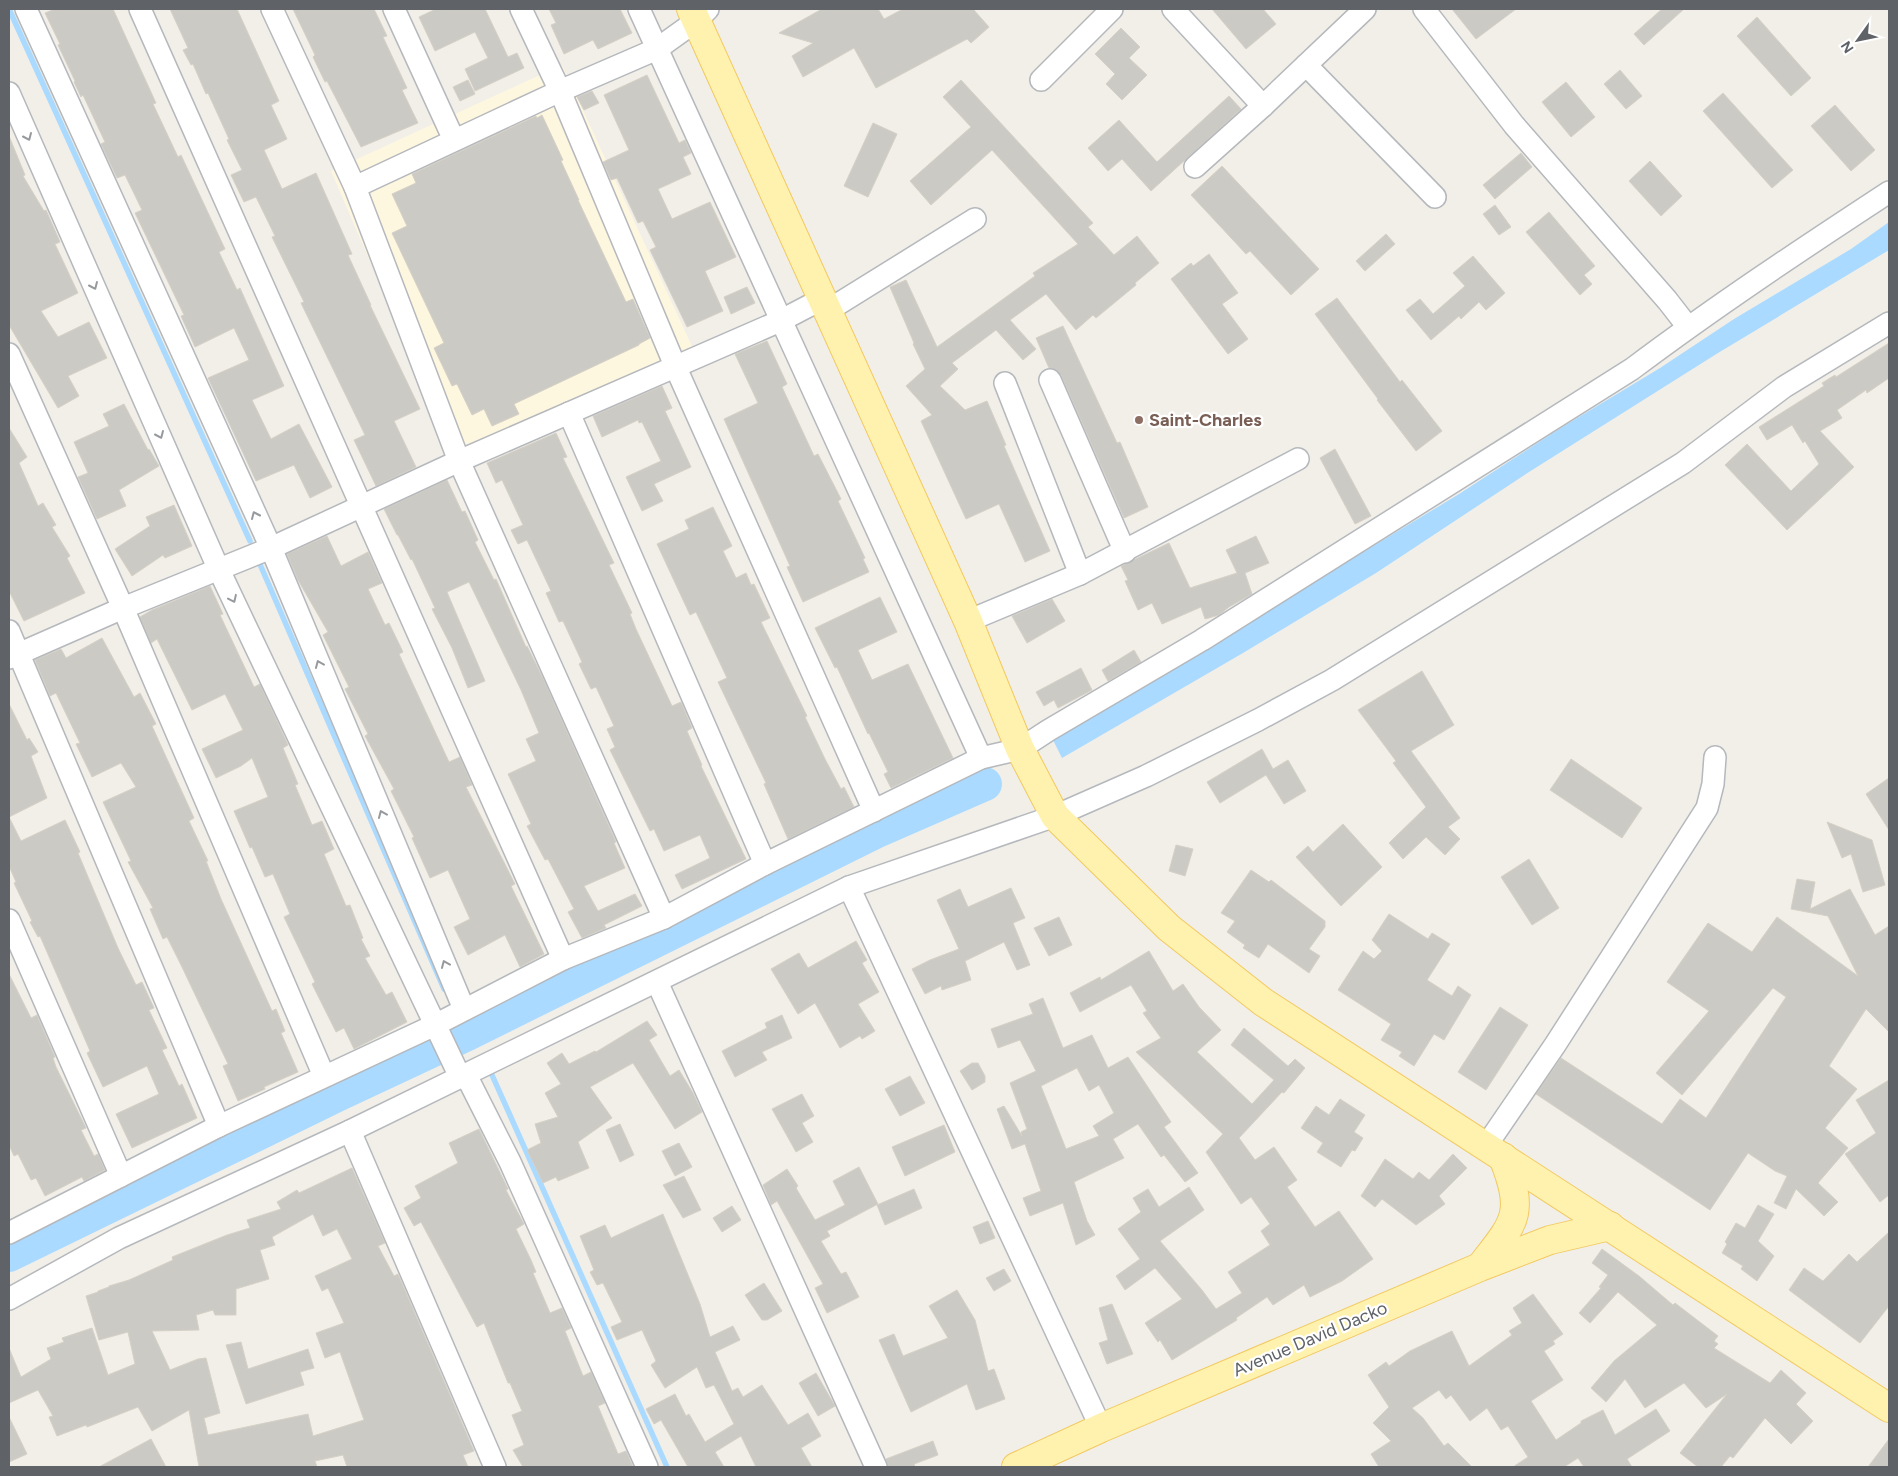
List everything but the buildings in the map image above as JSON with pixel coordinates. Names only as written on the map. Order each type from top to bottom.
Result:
[{"type":"main road","points":[[699,13],[825,305],[968,621],[1020,749],[1056,816],[1169,928],[1255,996],[1889,1408]]},
{"type":"main road","points":[[1480,1267],[1512,1223],[1516,1201],[1512,1179],[1495,1152]]},
{"type":"main road","name":"Avenue David Dacko","points":[[1016,1467],[1101,1428],[1480,1267],[1550,1240],[1610,1226]]},
{"type":"street","points":[[26,9],[271,548],[464,1009]]},
{"type":"street","points":[[140,9],[563,960]]},
{"type":"street","points":[[272,9],[355,187],[459,461],[664,918]]},
{"type":"street","points":[[394,9],[454,140]]},
{"type":"street","points":[[521,9],[560,91],[676,368],[874,811]]},
{"type":"street","points":[[639,9],[981,758]]},
{"type":"street","points":[[1041,80],[1112,9]]},
{"type":"street","points":[[1173,9],[1263,106]]},
{"type":"street","points":[[1195,167],[1263,106],[1365,9]]},
{"type":"street","points":[[1424,9],[1514,125],[1667,300],[1688,327]]},
{"type":"street","points":[[355,187],[560,91],[657,49],[699,13]]},
{"type":"street","points":[[1306,64],[1435,197]]},
{"type":"street","points":[[9,93],[219,570],[435,1024],[510,1162],[647,1467]]},
{"type":"street","points":[[11,1227],[121,1176],[563,960],[664,918],[765,864],[981,758],[1020,749],[1202,640],[1538,426],[1632,369],[1766,272],[1889,192]]},
{"type":"street","points":[[14,656],[123,608],[271,548],[459,461],[676,368],[780,321],[825,305],[975,219]]},
{"type":"street","points":[[9,1299],[120,1238],[350,1131],[849,887],[1056,816],[1155,771],[1258,720],[1332,680],[1683,462],[1784,387],[1889,324]]},
{"type":"street","points":[[9,354],[123,608],[324,1076]]},
{"type":"street","points":[[1050,380],[1125,552]]},
{"type":"street","points":[[1005,383],[1080,574]]},
{"type":"street","points":[[570,413],[765,864]]},
{"type":"street","points":[[968,621],[1080,574],[1125,552],[1298,459]]},
{"type":"street","points":[[9,631],[14,656],[220,1126]]},
{"type":"street","points":[[1495,1152],[1555,1046],[1707,808],[1713,784],[1715,757]]},
{"type":"street","points":[[849,887],[1101,1428]]},
{"type":"street","points":[[9,920],[121,1176]]},
{"type":"street","points":[[657,982],[876,1467]]},
{"type":"street","points":[[350,1131],[496,1467]]},
{"type":"shaded area","points":[[562,65],[696,355],[456,460],[331,171]]},
{"type":"water","points":[[1889,222],[1889,250],[1718,353],[1529,472],[1376,573],[1062,758],[1053,740],[1459,494],[1559,429],[1660,368],[1734,319],[1851,249]]},
{"type":"waterway","points":[[9,9],[250,541]]},
{"type":"waterway","points":[[259,562],[444,989]]},
{"type":"waterway","points":[[9,1255],[337,1095],[467,1034],[875,832],[985,784]]},
{"type":"waterway","points":[[492,1075],[667,1467]]},
{"type":"place","name":"Saint-Charles","points":[[1139,420]]}]
